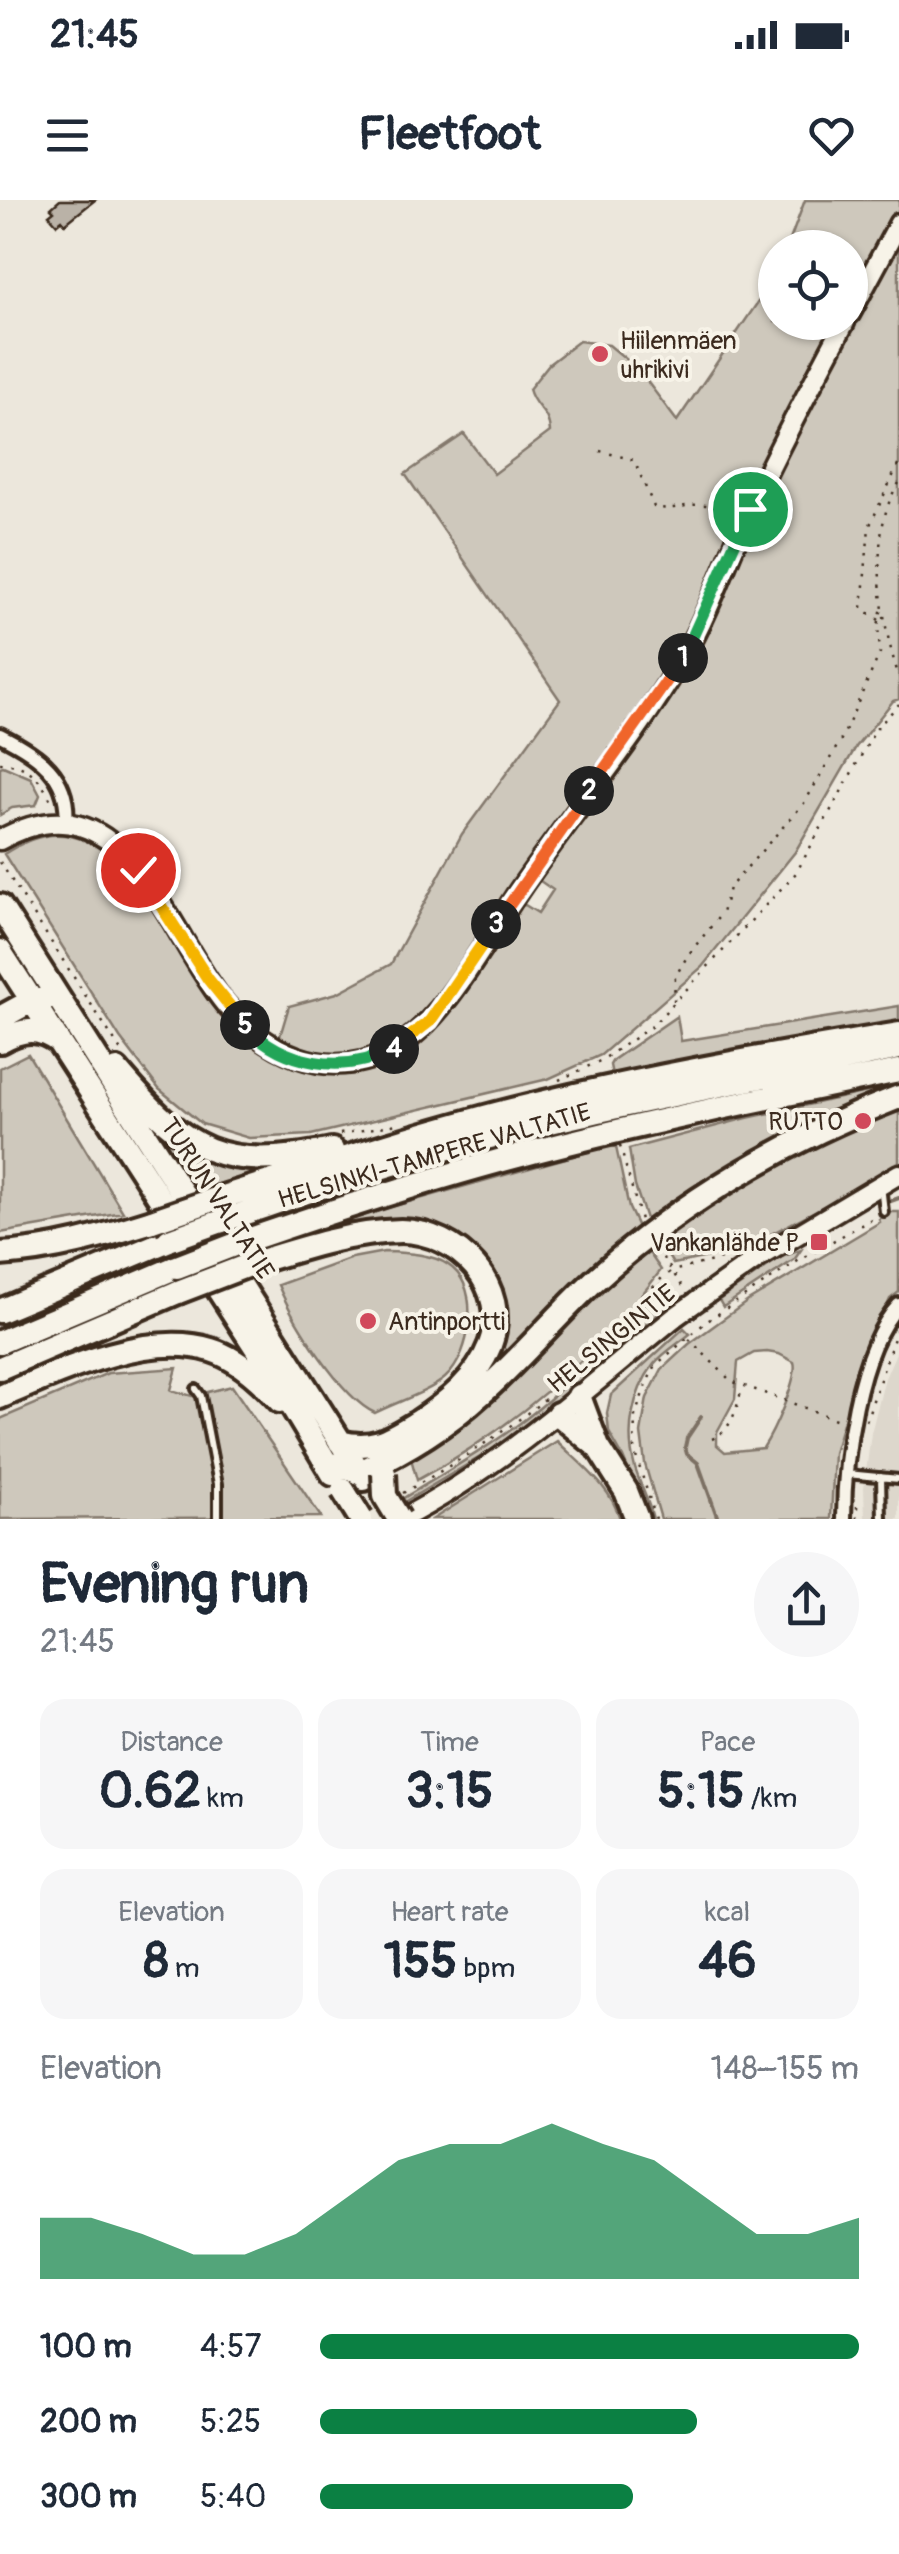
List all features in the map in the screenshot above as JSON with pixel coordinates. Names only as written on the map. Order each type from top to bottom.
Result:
[{"type":"highway","name":"TURUN VALTATIE","points":[[0,906],[66,1010],[69,1037],[327,1464],[369,1473]]},
{"type":"highway","name":"TURUN VALTATIE","points":[[0,952],[32,1000],[69,1037],[340,1442],[369,1473],[396,1514]]},
{"type":"highway","points":[[0,952],[10,996],[4,1015]]},
{"type":"highway","points":[[4,1015],[32,1000],[51,1001],[66,1010]]},
{"type":"highway","points":[[0,1042],[22,1030],[69,1037],[112,1064],[165,1124],[187,1140],[230,1156],[292,1156],[356,1146],[375,1148]]},
{"type":"highway","points":[[0,1254],[88,1241],[152,1221],[213,1212],[375,1148],[512,1110],[762,1056],[899,1034]]},
{"type":"highway","name":"HELSINKI-TAMPERE VALTATIE","points":[[0,1311],[169,1240],[213,1212],[634,1104],[899,1048]]},
{"type":"highway","name":"HELSINKI-TAMPERE VALTATIE","points":[[0,1342],[238,1243],[410,1186],[520,1155],[899,1071]]},
{"type":"highway","points":[[369,1473],[484,1392],[595,1280],[686,1209],[778,1152],[899,1097]]},
{"type":"highway","points":[[0,1368],[251,1264],[374,1234],[414,1232],[437,1237],[474,1262],[488,1288],[494,1320],[490,1344],[479,1366],[441,1407],[385,1442],[365,1448],[340,1442]]},
{"type":"highway","points":[[0,1397],[117,1354],[167,1344],[187,1345],[212,1350],[248,1371],[304,1428]]},
{"type":"highway","points":[[579,1396],[598,1447],[626,1492],[636,1519]]},
{"type":"highway","points":[[558,1414],[598,1447]]},
{"type":"highway","name":"TURUN VALTATIE","points":[[361,1519],[369,1473]]},
{"type":"street","points":[[868,281],[899,223]]},
{"type":"street","points":[[1,840],[62,818],[98,832],[117,846],[138,870],[224,1002],[253,1034],[270,1045],[309,1061],[345,1065],[376,1058],[408,1040],[430,1021],[548,847],[660,693],[699,626],[793,420],[836,340]]},
{"type":"street","points":[[0,734],[33,753],[54,774],[65,793],[62,818]]},
{"type":"street","name":"HELSINGINTIE","points":[[396,1514],[494,1461],[558,1414],[675,1316],[760,1257],[899,1174]]},
{"type":"street","name":"HELSINGINTIE","points":[[857,1202],[888,1198]]},
{"type":"street","points":[[844,1519],[852,1475],[852,1425],[880,1333],[899,1305]]},
{"type":"lane","points":[[196,1388],[201,1396],[218,1484],[218,1519]]},
{"type":"lane","points":[[852,1475],[899,1479]]},
{"type":"lane","points":[[880,1477],[882,1519]]},
{"type":"path","points":[[600,451],[634,460],[646,486],[646,496],[654,507],[663,510],[700,503],[721,509],[741,530]]},
{"type":"path","points":[[880,620],[862,608],[869,527],[899,463]]},
{"type":"path","points":[[899,482],[888,499],[880,564],[882,607],[899,677]]},
{"type":"path","points":[[674,1002],[675,977],[722,913],[729,888],[804,802],[843,736],[879,656],[882,607]]},
{"type":"path","points":[[555,1082],[602,1060],[652,1026],[796,873],[876,730],[899,704]]},
{"type":"path","points":[[0,763],[20,765],[34,774],[62,818]]},
{"type":"path","points":[[0,862],[123,1056]]},
{"type":"path","points":[[328,1136],[397,1124]]},
{"type":"path","points":[[620,1144],[645,1231]]},
{"type":"path","points":[[656,1519],[634,1450],[635,1416],[656,1365],[706,1322],[888,1198]]},
{"type":"path","points":[[653,1243],[672,1271]]},
{"type":"path","points":[[396,1514],[461,1459],[541,1403],[672,1271],[725,1258]]},
{"type":"path","points":[[866,1420],[899,1324]]},
{"type":"path","points":[[688,1338],[731,1381],[852,1425]]},
{"type":"path","points":[[712,1439],[726,1429],[743,1387]]},
{"type":"path","points":[[852,1475],[857,1519]]},
{"type":"shaded area","points":[[805,200],[899,200],[899,213],[868,270],[868,230],[794,230]]},
{"type":"shaded area","points":[[899,233],[899,699],[893,701],[856,747],[795,852],[702,967],[601,1055],[548,1079],[311,1135],[249,1138],[202,1124],[159,1089],[120,1038],[4,854],[36,838],[64,835],[91,843],[122,861],[238,1032],[260,1047],[322,1069],[413,1047],[514,907],[525,905],[538,913],[553,890],[540,881],[541,868],[666,695],[762,495],[843,340],[868,340],[868,292]]},
{"type":"shaded area","points":[[758,302],[758,340],[832,340],[681,651],[441,998],[404,1034],[359,1055],[318,1058],[278,1043],[289,1006],[337,993],[391,964],[462,834],[560,700],[405,474],[464,434],[494,474],[550,432],[547,419],[529,389],[549,364],[579,341],[609,345],[637,368],[677,421]]},
{"type":"shaded area","points":[[3,766],[31,778],[40,795],[36,805],[12,808],[0,815]]},
{"type":"shaded area","points":[[899,1006],[899,1027],[613,1080],[613,1060],[677,1016],[681,1041]]},
{"type":"shaded area","points":[[28,1054],[123,1212],[0,1233],[0,1068]]},
{"type":"shaded area","points":[[899,1085],[899,1090],[651,1222],[646,1219],[629,1149]]},
{"type":"shaded area","points":[[899,1106],[899,1167],[765,1237],[722,1254],[673,1264],[663,1248],[662,1236],[672,1228],[803,1148]]},
{"type":"shaded area","points":[[141,1111],[177,1138],[308,1159],[211,1190],[210,1181],[206,1180],[193,1193]]},
{"type":"shaded area","points":[[616,1147],[629,1208],[638,1227],[632,1232],[635,1239],[489,1379],[482,1371],[500,1323],[445,1235],[260,1256],[258,1250],[387,1208]]},
{"type":"shaded area","points":[[899,1212],[899,1292],[890,1299],[860,1367],[834,1453],[831,1519],[661,1519],[645,1464],[641,1433],[647,1398],[662,1369],[748,1301],[880,1222],[879,1219]],"holes":[[[754,1353],[779,1354],[794,1362],[795,1369],[767,1441],[763,1448],[725,1452],[717,1445],[717,1432],[735,1399],[738,1362]]]},
{"type":"shaded area","points":[[645,1247],[661,1270],[581,1361],[486,1438],[417,1480],[410,1455]]},
{"type":"shaded area","points":[[801,1250],[794,1260],[723,1307],[719,1300],[781,1257]]},
{"type":"shaded area","points":[[384,1252],[420,1255],[448,1265],[465,1286],[469,1323],[462,1352],[445,1378],[375,1413],[333,1375],[306,1337],[278,1285],[352,1258]]},
{"type":"shaded area","points":[[660,1285],[670,1302],[661,1312],[552,1404],[492,1450],[399,1505],[397,1502],[533,1413],[594,1357]]},
{"type":"shaded area","points":[[684,1328],[690,1334],[654,1364],[640,1387],[632,1413],[632,1454],[653,1519],[648,1519],[609,1432],[607,1413],[611,1395]]},
{"type":"shaded area","points":[[899,1346],[899,1519],[865,1519],[864,1488],[871,1433],[885,1378]]},
{"type":"shaded area","points":[[177,1368],[171,1390],[192,1396],[232,1386],[321,1517],[0,1519],[0,1419],[108,1373]]},
{"type":"shaded area","points":[[557,1441],[602,1486],[620,1519],[433,1519]]},
{"type":"building","points":[[60,200],[95,200],[65,224],[62,220],[57,224],[49,215]]},
{"type":"waterway","points":[[888,1202],[899,1198]]},
{"type":"waterway","points":[[701,1417],[685,1447],[698,1463],[718,1519]]},
{"type":"place","name":"Hiilenmäen uhrikivi","points":[[600,354]]},
{"type":"place","name":"RUTTO","points":[[863,1121]]},
{"type":"place","name":"Vankanlähde P","points":[[819,1242]]},
{"type":"place","name":"Antinportti","points":[[368,1321]]},
{"type":"route","points":[[138,870],[224,1002],[253,1034],[288,1054],[326,1064],[345,1065],[376,1058],[400,1046],[417,1034],[440,1008],[548,847],[660,693],[699,626],[750,509]]}]
